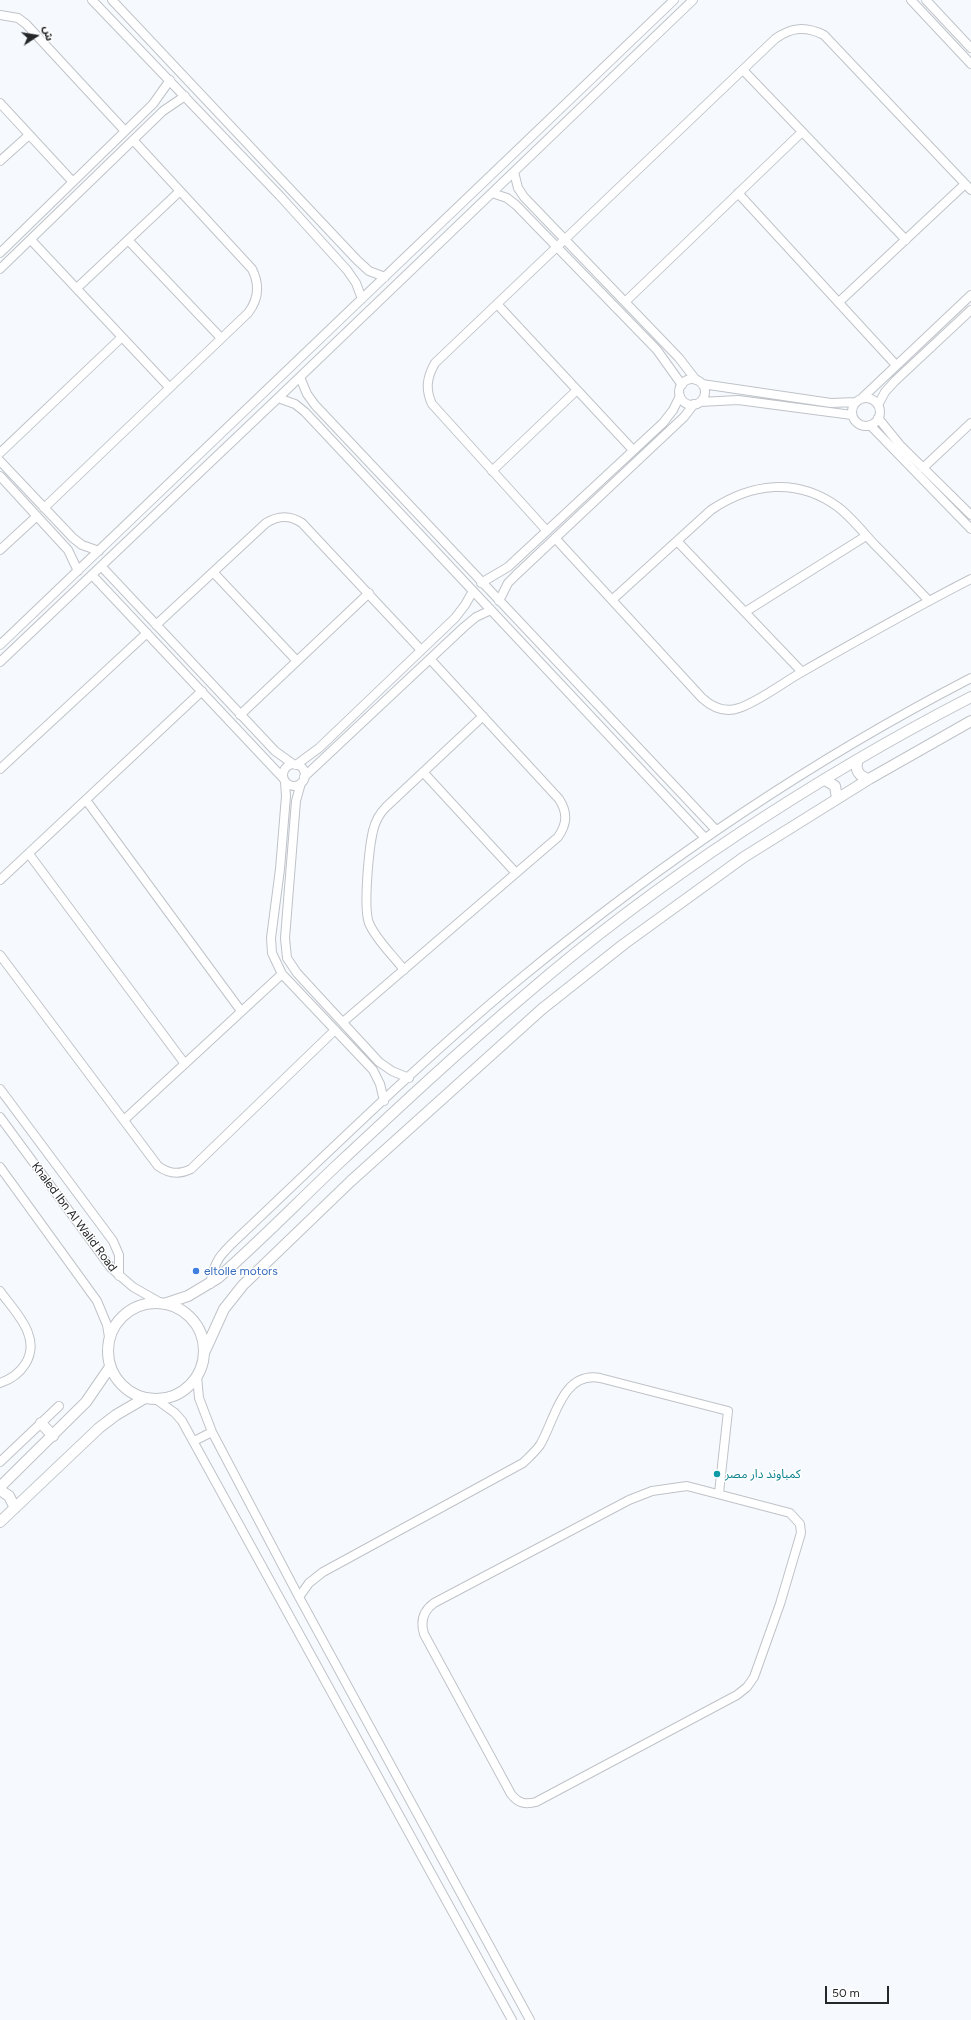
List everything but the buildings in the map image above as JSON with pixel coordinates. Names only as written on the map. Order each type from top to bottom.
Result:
[{"type":"main road","points":[[971,697],[825,780],[708,855],[612,925],[527,993],[463,1048],[210,1284],[188,1296],[162,1303],[148,1304],[129,1311],[115,1325],[108,1347],[110,1367],[123,1387],[133,1394],[157,1400],[176,1395],[184,1390],[197,1376],[202,1365],[204,1353],[222,1313],[239,1289],[351,1181],[542,1008],[624,944],[732,865],[837,798],[971,721]]},
{"type":"main road","points":[[858,760],[856,764],[858,772],[864,778],[869,779]]},
{"type":"main road","points":[[825,780],[836,786],[837,798]]},
{"type":"main road","points":[[162,1303],[175,1307],[193,1321],[199,1331],[204,1353]]},
{"type":"main road","points":[[0,1487],[89,1399],[110,1367]]},
{"type":"main road","points":[[0,1522],[99,1428],[125,1409],[145,1398]]},
{"type":"main road","points":[[41,1423],[53,1436]]},
{"type":"main road","points":[[0,1490],[9,1496],[15,1508]]},
{"type":"street","points":[[92,0],[280,196],[347,270],[356,283],[362,299]]},
{"type":"street","points":[[112,0],[357,260],[369,271],[385,277]]},
{"type":"street","points":[[0,645],[674,0]]},
{"type":"street","points":[[0,660],[221,453],[693,0]]},
{"type":"street","points":[[911,0],[971,64]]},
{"type":"street","points":[[926,0],[971,48]]},
{"type":"street","points":[[0,15],[18,18],[26,24],[125,131]]},
{"type":"street","points":[[547,531],[437,411],[432,404],[427,387],[431,370],[436,363],[743,70],[782,34],[799,28],[816,31],[830,41],[968,187],[906,240],[839,302]]},
{"type":"street","points":[[631,41],[640,51]]},
{"type":"street","points":[[743,70],[906,240]]},
{"type":"street","points":[[0,253],[157,99],[170,80]]},
{"type":"street","points":[[0,269],[167,108],[185,96]]},
{"type":"street","points":[[0,103],[73,182]]},
{"type":"street","points":[[625,302],[802,132]]},
{"type":"street","points":[[0,161],[29,135]]},
{"type":"street","points":[[44,508],[252,308],[258,293],[256,276],[252,269],[133,140]]},
{"type":"street","points":[[498,601],[512,579],[684,417],[704,396],[699,382],[679,358],[524,197],[518,188],[514,172]]},
{"type":"street","points":[[280,196],[288,187]]},
{"type":"street","points":[[77,288],[180,191]]},
{"type":"street","points":[[481,583],[508,568],[668,417],[680,396],[682,384],[657,350],[558,247],[512,201],[492,193]]},
{"type":"street","points":[[738,193],[896,365]]},
{"type":"street","points":[[31,240],[169,388]]},
{"type":"street","points":[[128,240],[221,338]]},
{"type":"street","points":[[878,418],[870,425],[864,426],[857,423],[852,415],[852,410],[858,400],[971,295]]},
{"type":"street","points":[[498,304],[633,450]]},
{"type":"street","points":[[353,308],[362,318]]},
{"type":"street","points":[[971,310],[890,386],[878,405],[878,418],[894,439],[971,515]]},
{"type":"street","points":[[0,453],[122,338]]},
{"type":"street","points":[[300,377],[310,400],[481,583],[716,830]]},
{"type":"street","points":[[682,384],[690,380],[831,403],[869,398],[878,405]]},
{"type":"street","points":[[492,471],[577,390]]},
{"type":"street","points":[[680,396],[684,402],[697,403],[738,400],[852,415]]},
{"type":"street","points":[[278,398],[300,408],[705,838]]},
{"type":"street","points":[[923,468],[971,423]]},
{"type":"street","points":[[870,425],[971,529]]},
{"type":"street","points":[[327,436],[336,428]]},
{"type":"street","points":[[211,443],[221,453]]},
{"type":"street","points":[[0,461],[77,542],[99,551]]},
{"type":"street","points":[[0,476],[68,550],[78,571]]},
{"type":"street","points":[[612,600],[711,510],[726,499],[742,492],[775,487],[803,491],[824,499],[839,508],[930,601]]},
{"type":"street","points":[[0,550],[37,516]]},
{"type":"street","points":[[156,625],[266,522],[286,516],[302,523],[421,650]]},
{"type":"street","points":[[423,538],[432,530]]},
{"type":"street","points":[[745,612],[866,536]]},
{"type":"street","points":[[555,538],[702,698],[715,708],[731,710],[739,708],[971,579]]},
{"type":"street","points":[[677,541],[802,672]]},
{"type":"street","points":[[100,566],[279,755],[303,770],[303,780],[296,807],[285,938],[286,951],[294,969],[379,1062],[392,1071],[409,1078]]},
{"type":"street","points":[[213,572],[297,661]]},
{"type":"street","points":[[92,574],[284,780],[293,786],[303,780],[470,622],[491,610]]},
{"type":"street","points":[[384,1101],[380,1084],[372,1070],[282,974],[274,960],[271,938],[280,869],[286,796],[284,771],[319,748],[460,612],[473,591]]},
{"type":"street","points":[[240,715],[369,593]]},
{"type":"street","points":[[0,770],[147,633]]},
{"type":"street","points":[[343,1022],[558,837],[566,823],[566,814],[559,799],[430,659]]},
{"type":"street","points":[[210,1284],[213,1268],[221,1255],[384,1101],[519,979],[606,910],[716,830],[832,756],[971,678]]},
{"type":"street","points":[[0,880],[202,691]]},
{"type":"street","points":[[404,970],[374,933],[367,915],[366,900],[373,830],[378,818],[386,807],[483,716]]},
{"type":"street","points":[[423,772],[516,873]]},
{"type":"street","points":[[86,800],[241,1011]]},
{"type":"street","points":[[29,854],[185,1064]]},
{"type":"street","points":[[0,955],[158,1166],[171,1173],[185,1172],[196,1165],[335,1030]]},
{"type":"street","points":[[124,1120],[282,974]]},
{"type":"street","points":[[0,1089],[113,1241],[119,1255],[119,1276]]},
{"type":"street","name":"Khaled Ibn Al Walid Road","points":[[0,1117],[119,1276],[133,1287],[162,1303]]},
{"type":"street","points":[[0,1167],[97,1301],[107,1325],[110,1337]]},
{"type":"street","points":[[0,1292],[28,1332],[31,1344],[30,1356],[25,1366],[17,1375],[0,1383]]},
{"type":"street","points":[[197,1376],[199,1398],[212,1432],[299,1597],[530,2020]]},
{"type":"street","points":[[299,1597],[310,1583],[323,1572],[523,1463],[540,1445],[572,1384],[586,1377],[600,1378],[728,1411],[719,1494]]},
{"type":"street","points":[[157,1400],[178,1417],[194,1441],[512,2020]]},
{"type":"street","points":[[0,1462],[59,1406]]},
{"type":"street","points":[[194,1441],[212,1432]]},
{"type":"street","points":[[687,1486],[719,1494],[790,1513],[796,1518],[801,1528],[780,1604],[756,1674],[751,1682],[737,1695],[536,1802],[519,1802],[509,1790],[424,1634],[422,1627],[425,1613],[434,1603],[640,1495],[663,1489],[687,1486]]},
{"type":"place","name":"eltolle motors","points":[[196,1271]]},
{"type":"place","name":"كمباوند دار مصر","points":[[717,1474]]}]
